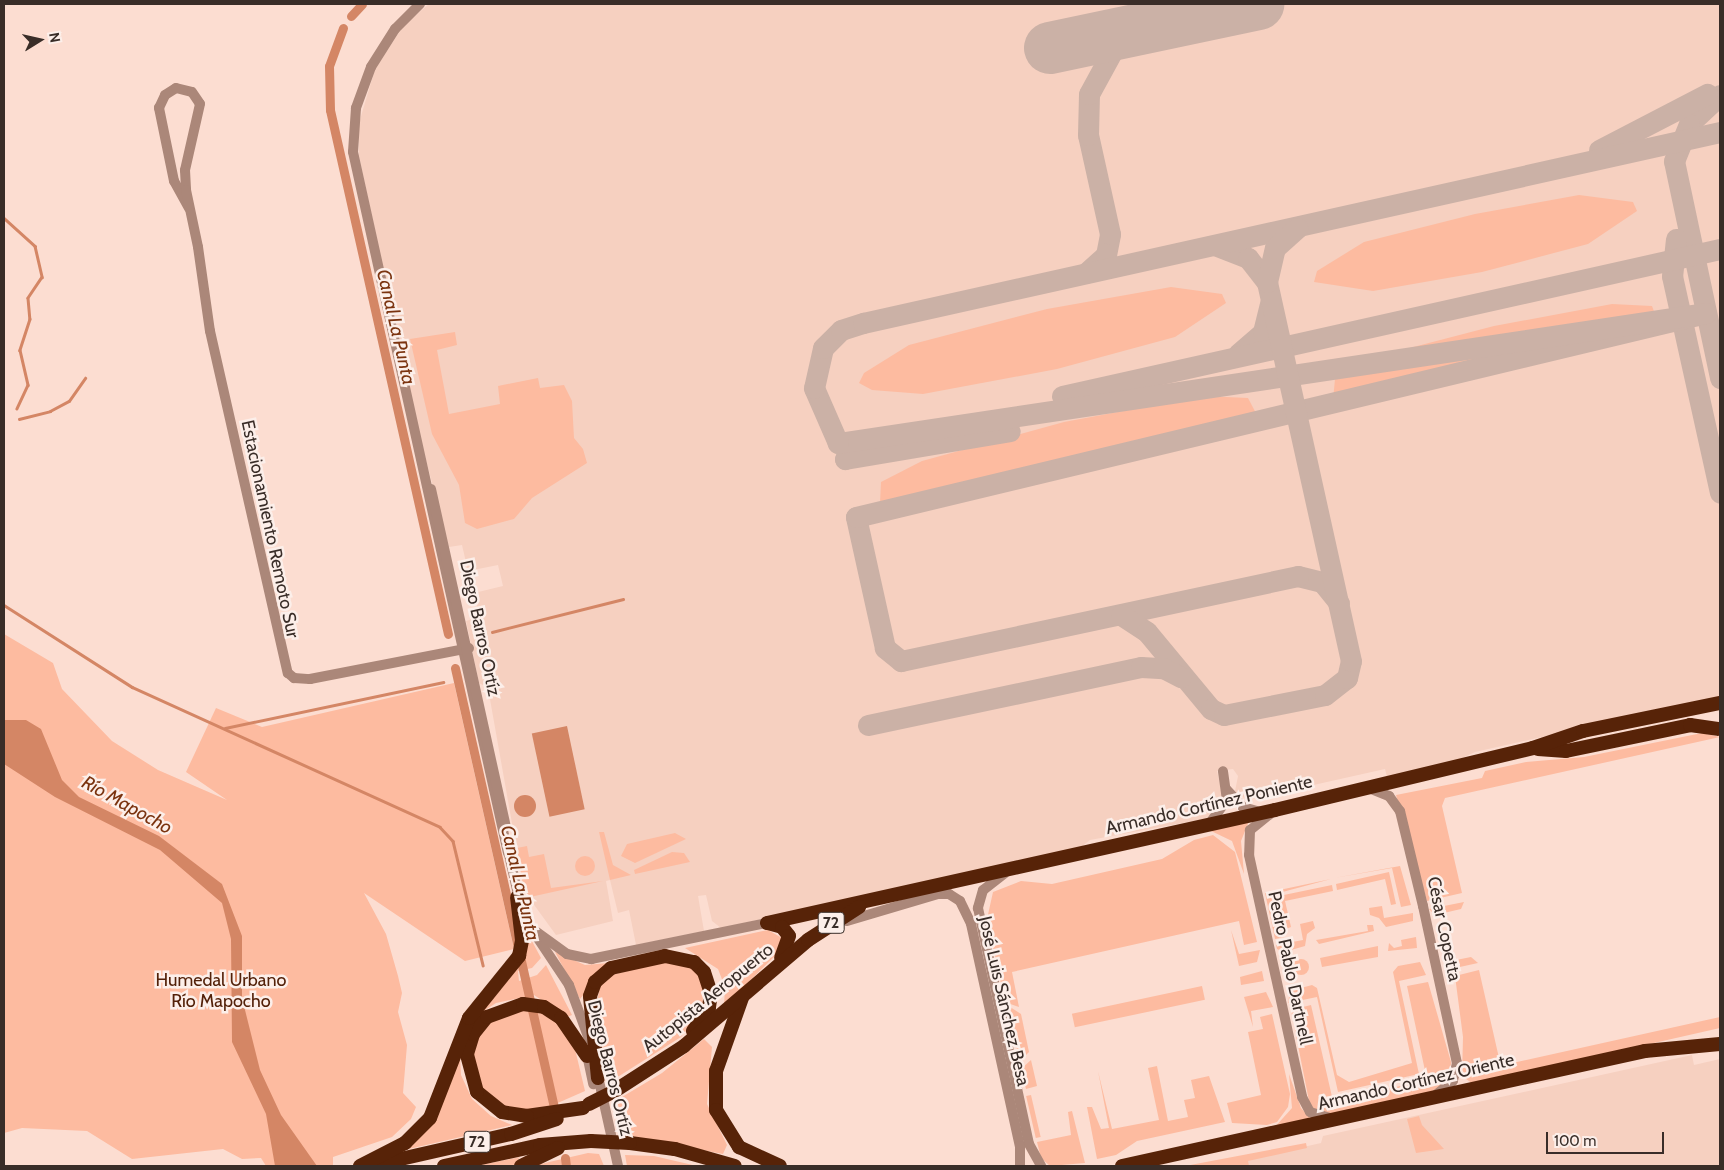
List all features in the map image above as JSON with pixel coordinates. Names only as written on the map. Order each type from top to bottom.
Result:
[{"type":"highway","name":"Armando Cortínez Poniente","points":[[893,895],[1269,811],[1533,748],[1583,731],[1720,703]]},
{"type":"highway","name":"Armando Cortínez Poniente","points":[[1533,748],[1566,751],[1690,726],[1718,729]]},
{"type":"highway","points":[[767,923],[893,895]]},
{"type":"highway","name":"Autopista Aeropuerto","points":[[368,1166],[511,1134],[586,1106],[663,1062],[820,931],[851,911],[893,895]]},
{"type":"highway","points":[[360,1166],[400,1146],[423,1127],[469,1018],[516,962],[522,932],[517,896]]},
{"type":"highway","points":[[767,923],[782,926],[789,936],[777,965]]},
{"type":"highway","points":[[598,1078],[588,1008],[595,982],[611,968],[674,956],[699,966],[707,979],[711,1000],[704,1018],[663,1062]]},
{"type":"highway","points":[[743,995],[719,1059],[715,1102],[722,1125],[739,1147],[780,1166]]},
{"type":"highway","points":[[586,1106],[536,1116],[510,1114],[489,1104],[473,1085],[468,1054],[476,1028],[499,1009],[530,1004],[561,1018],[587,1056]]},
{"type":"highway","points":[[1645,1052],[1720,1036]]},
{"type":"highway","name":"Armando Cortínez Oriente","points":[[1122,1166],[1436,1095],[1645,1052],[1720,1044]]},
{"type":"highway","points":[[521,1166],[584,1141]]},
{"type":"highway","name":"72","points":[[444,1166],[540,1145],[584,1141],[630,1143],[675,1149],[735,1166]]},
{"type":"highway","points":[[675,1149],[710,1166]]},
{"type":"street","name":"Diego Barros Ortíz","points":[[420,4],[395,29],[370,67],[356,108],[353,136],[358,189],[464,648],[517,896],[523,916],[576,999],[598,1078],[618,1166]]},
{"type":"street","name":"Estacionamiento Remoto Sur","points":[[189,208],[176,186],[159,108],[165,95],[182,88],[196,95],[200,104],[186,170],[189,208],[210,331],[288,673],[294,678],[310,679],[464,648]]},
{"type":"street","points":[[1209,823],[1223,809],[1226,788],[1223,771]]},
{"type":"street","points":[[1226,788],[1243,807],[1269,811]]},
{"type":"street","name":"César Copetta","points":[[1361,788],[1389,796],[1402,817],[1456,1063],[1453,1081],[1436,1095]]},
{"type":"street","name":"Pedro Pablo Dartnell","points":[[1269,811],[1253,826],[1247,840],[1268,945],[1304,1103],[1318,1116],[1340,1118]]},
{"type":"street","name":"José Luis Sánchez Besa","points":[[1011,869],[983,890],[978,908],[1029,1144],[1041,1166]]},
{"type":"street","name":"José Luis Sánchez Besa","points":[[820,931],[919,897],[945,893],[960,901],[972,924],[1020,1146],[1020,1166]]},
{"type":"street","points":[[523,916],[541,938],[567,954],[584,959],[627,953],[767,923]]},
{"type":"street","name":"Diego Barros Ortíz","points":[[548,956],[577,1014],[611,1166]]},
{"type":"shaded area","points":[[429,4],[1720,4],[1720,697],[1475,752],[1443,767],[1387,777],[1385,769],[1247,800],[1235,791],[1238,776],[1233,769],[1217,771],[1223,797],[1213,814],[1204,819],[1090,840],[1080,848],[721,928],[712,921],[706,895],[698,896],[704,931],[636,945],[629,910],[618,913],[610,880],[606,881],[613,921],[556,935],[524,891],[488,688],[479,683],[466,621],[479,617],[474,593],[503,586],[498,565],[468,571],[462,545],[449,547],[417,426],[359,156],[359,123],[375,69],[404,25]]},
{"type":"shaded area","points":[[4,720],[26,720],[41,729],[62,780],[79,797],[159,836],[222,884],[242,936],[242,998],[260,1070],[281,1115],[317,1166],[275,1166],[266,1114],[232,1042],[231,939],[222,903],[160,850],[55,797],[4,764]]},
{"type":"shaded area","points":[[567,726],[585,809],[549,817],[532,733]]},
{"type":"shaded area","points":[[525,795],[533,798],[536,806],[533,814],[525,817],[517,814],[514,806],[517,798]]},
{"type":"shaded area","points":[[1692,1055],[1694,1065],[1720,1059],[1720,1166],[1247,1166],[1245,1160],[1321,1143],[1323,1136]]},
{"type":"green space","points":[[1579,195],[1633,202],[1637,211],[1588,244],[1482,272],[1373,291],[1314,282],[1317,271],[1364,242],[1475,214]]},
{"type":"green space","points":[[1171,287],[1222,294],[1226,303],[1175,337],[1057,369],[923,394],[872,390],[859,383],[864,373],[909,345],[1047,309]]},
{"type":"green space","points":[[1612,304],[1652,306],[1660,327],[1333,400],[1335,379],[1375,357],[1494,326]]},
{"type":"green space","points":[[455,332],[457,345],[437,350],[449,414],[500,404],[498,386],[538,378],[540,388],[564,385],[572,401],[574,438],[583,449],[587,463],[532,498],[514,519],[477,529],[465,523],[459,485],[432,434],[410,339]]},
{"type":"green space","points":[[1204,396],[1248,398],[1258,417],[880,503],[881,482],[922,461],[1064,422]]},
{"type":"green space","name":"Humedal Urbano Río Mapocho","points":[[4,634],[53,663],[62,689],[112,741],[158,770],[227,800],[186,772],[216,708],[262,727],[454,683],[514,949],[465,961],[364,893],[386,934],[398,976],[402,993],[398,1012],[407,1045],[403,1093],[416,1107],[411,1119],[392,1137],[333,1157],[333,1166],[266,1166],[261,1158],[242,1159],[223,1149],[132,1159],[87,1131],[22,1128],[4,1133]]},
{"type":"green space","points":[[1702,733],[1720,737],[1445,798],[1442,806],[1462,893],[1427,901],[1396,795],[1482,778],[1485,771],[1526,762],[1584,757]]},
{"type":"green space","points":[[1249,821],[1241,841],[1244,874],[1232,841],[1209,830]]},
{"type":"green space","points":[[599,832],[604,832],[613,865],[631,875],[610,880]]},
{"type":"green space","points":[[675,833],[686,839],[635,863],[621,856],[627,844]]},
{"type":"green space","points":[[1213,835],[1235,852],[1257,942],[1244,945],[1239,921],[1012,972],[1019,1007],[1005,1002],[987,919],[993,892],[1021,881],[1052,884],[1162,859],[1194,840]]},
{"type":"green space","points":[[527,846],[529,857],[544,854],[551,888],[603,881],[530,897],[524,891],[517,848]]},
{"type":"green space","points":[[672,852],[684,853],[690,862],[635,874],[634,870]]},
{"type":"green space","points":[[585,856],[592,859],[595,866],[592,873],[585,876],[578,873],[575,866],[578,859]]},
{"type":"green space","points":[[1400,866],[1411,905],[1401,907],[1392,868],[1334,878]]},
{"type":"green space","points":[[1389,872],[1396,904],[1391,905],[1385,879],[1337,890],[1336,884]]},
{"type":"green space","points":[[1331,879],[1275,894],[1284,937],[1275,939],[1265,893]]},
{"type":"green space","points":[[1332,885],[1333,891],[1285,901],[1291,927],[1286,929],[1279,896]]},
{"type":"green space","points":[[1464,902],[1461,909],[1435,915],[1429,909]]},
{"type":"green space","points":[[1382,906],[1384,918],[1413,913],[1413,921],[1386,927],[1379,918],[1370,915],[1369,908]]},
{"type":"green space","points":[[1313,921],[1315,928],[1307,934],[1305,946],[1284,952],[1277,949],[1276,945],[1303,940],[1300,924]]},
{"type":"green space","points":[[1367,925],[1373,925],[1374,931],[1319,944],[1316,940],[1368,931]]},
{"type":"green space","points":[[526,930],[541,958],[532,968],[518,971],[519,981],[537,975],[546,965],[572,1015],[567,1017],[534,995],[496,1003],[476,1016],[517,968],[523,966]]},
{"type":"green space","points":[[768,930],[782,938],[781,950],[724,1006],[725,987],[718,969],[685,948]]},
{"type":"green space","points":[[1231,930],[1239,954],[1260,950],[1257,962],[1239,966]]},
{"type":"green space","points":[[1416,937],[1417,948],[1388,951],[1389,943],[1394,948],[1402,946],[1401,940]]},
{"type":"green space","points":[[1378,946],[1378,957],[1322,967],[1320,958]]},
{"type":"green space","points":[[555,952],[585,965],[609,963],[580,999]]},
{"type":"green space","points":[[1471,957],[1478,963],[1446,970],[1451,961]]},
{"type":"green space","points":[[1298,959],[1304,959],[1309,964],[1307,973],[1298,975],[1293,970],[1293,964]]},
{"type":"green space","points":[[666,960],[694,967],[704,984],[702,1010],[681,1037],[608,1083],[594,1019],[600,986],[612,975]]},
{"type":"green space","points":[[1420,962],[1426,975],[1399,981],[1419,1074],[1338,1092],[1317,997],[1288,1003],[1290,991],[1312,985],[1317,988],[1337,1075],[1349,1082],[1412,1063],[1393,972],[1398,966]]},
{"type":"green space","points":[[1479,970],[1499,1058],[1508,1064],[1720,1017],[1720,1028],[1473,1084],[1462,1076],[1463,1037],[1455,976]]},
{"type":"green space","points":[[1262,971],[1264,981],[1241,985],[1240,977]]},
{"type":"green space","points":[[1428,982],[1451,1062],[1450,1080],[1439,1091],[1326,1116],[1310,1106],[1291,1010],[1311,1005],[1333,1101],[1427,1080],[1407,986]]},
{"type":"green space","points":[[1202,986],[1205,1000],[1075,1027],[1072,1014]]},
{"type":"green space","points":[[1266,992],[1273,1007],[1251,1011],[1253,1027],[1244,997]]},
{"type":"green space","points":[[1010,1007],[1021,1014],[1029,1052],[1019,1062]]},
{"type":"green space","points":[[536,1009],[560,1024],[575,1049],[585,1091],[544,1109],[522,1110],[504,1106],[480,1086],[472,1056],[476,1035],[501,1011]]},
{"type":"green space","points":[[1272,1014],[1290,1094],[1288,1107],[1277,1122],[1267,1125],[1232,1123],[1227,1103],[1261,1095],[1248,1032],[1263,1029],[1260,1017]]},
{"type":"green space","points":[[704,1039],[712,1047],[707,1104],[727,1145],[723,1154],[625,1135],[617,1100],[662,1073]]},
{"type":"green space","points":[[460,1056],[461,1075],[472,1099],[491,1116],[512,1125],[409,1149]]},
{"type":"green space","points":[[1031,1060],[1037,1086],[1026,1089],[1021,1069]]},
{"type":"green space","points":[[1157,1066],[1168,1121],[1188,1117],[1184,1100],[1195,1098],[1191,1080],[1209,1076],[1225,1122],[1137,1141],[1116,1155],[1097,1159],[1087,1107],[1092,1107],[1101,1129],[1109,1128],[1098,1071],[1112,1129],[1159,1120],[1148,1068]]},
{"type":"green space","points":[[1289,1074],[1301,1108],[1310,1118],[1274,1128],[1292,1108]]},
{"type":"green space","points":[[1031,1095],[1041,1137],[1036,1138],[1026,1096]]},
{"type":"green space","points":[[1072,1111],[1085,1163],[1050,1166],[1041,1158],[1037,1142],[1071,1135],[1068,1112]]},
{"type":"green space","points":[[1419,1116],[1422,1125],[1444,1149],[1416,1153],[1407,1119]]},
{"type":"green space","points":[[1306,1143],[1307,1148],[1248,1161],[1249,1166],[1185,1166]]},
{"type":"green space","points":[[588,1153],[599,1154],[604,1166],[532,1166]]},
{"type":"green space","points":[[625,1155],[654,1156],[697,1166],[627,1166]]},
{"type":"green space","points":[[520,1157],[513,1166],[476,1166]]},
{"type":"waterway","name":"Canal La Punta","points":[[351,16],[362,4]]},
{"type":"waterway","name":"Canal La Punta","points":[[343,28],[329,66],[330,110],[448,634]]},
{"type":"waterway","points":[[4,218],[35,246],[42,277],[28,298],[30,319],[20,350],[28,385],[17,409]]},
{"type":"waterway","points":[[19,419],[50,411],[69,401],[85,378]]},
{"type":"waterway","points":[[492,632],[623,599]]},
{"type":"waterway","points":[[4,605],[132,687],[440,827],[453,841],[483,965]]},
{"type":"waterway","name":"Canal La Punta","points":[[455,668],[554,1106]]},
{"type":"waterway","points":[[225,728],[443,682]]},
{"type":"waterway","name":"Canal La Punta","points":[[565,1158],[566,1166]]},
{"type":"taxiway","points":[[1086,273],[1106,255],[1110,234],[1088,135],[1089,94],[1113,50],[1160,26]]},
{"type":"taxiway","points":[[1599,150],[1707,94]]},
{"type":"taxiway","points":[[1720,95],[1689,124],[1674,161],[1720,378]]},
{"type":"taxiway","points":[[1339,603],[1322,582],[1298,576],[901,661],[885,648],[856,517],[1706,313],[838,443],[814,388],[823,348],[841,330],[863,323],[1720,132]]},
{"type":"taxiway","points":[[1121,615],[1147,632],[1211,709],[1224,715],[1325,695],[1347,678],[1351,661],[1267,282],[1275,248],[1297,228]]},
{"type":"taxiway","points":[[1676,239],[1672,276],[1720,493]]},
{"type":"taxiway","points":[[1217,246],[1248,258],[1267,282]]},
{"type":"taxiway","points":[[1062,396],[1720,249]]},
{"type":"taxiway","points":[[1238,354],[1263,332],[1270,303]]},
{"type":"taxiway","points":[[869,440],[852,447],[845,459],[1010,431]]},
{"type":"taxiway","points":[[868,725],[1141,667],[1163,668],[1181,677]]},
{"type":"runway","points":[[1050,48],[1258,4]]},
{"type":"water label","name":"Río Mapocho","points":[[127,805]]}]
